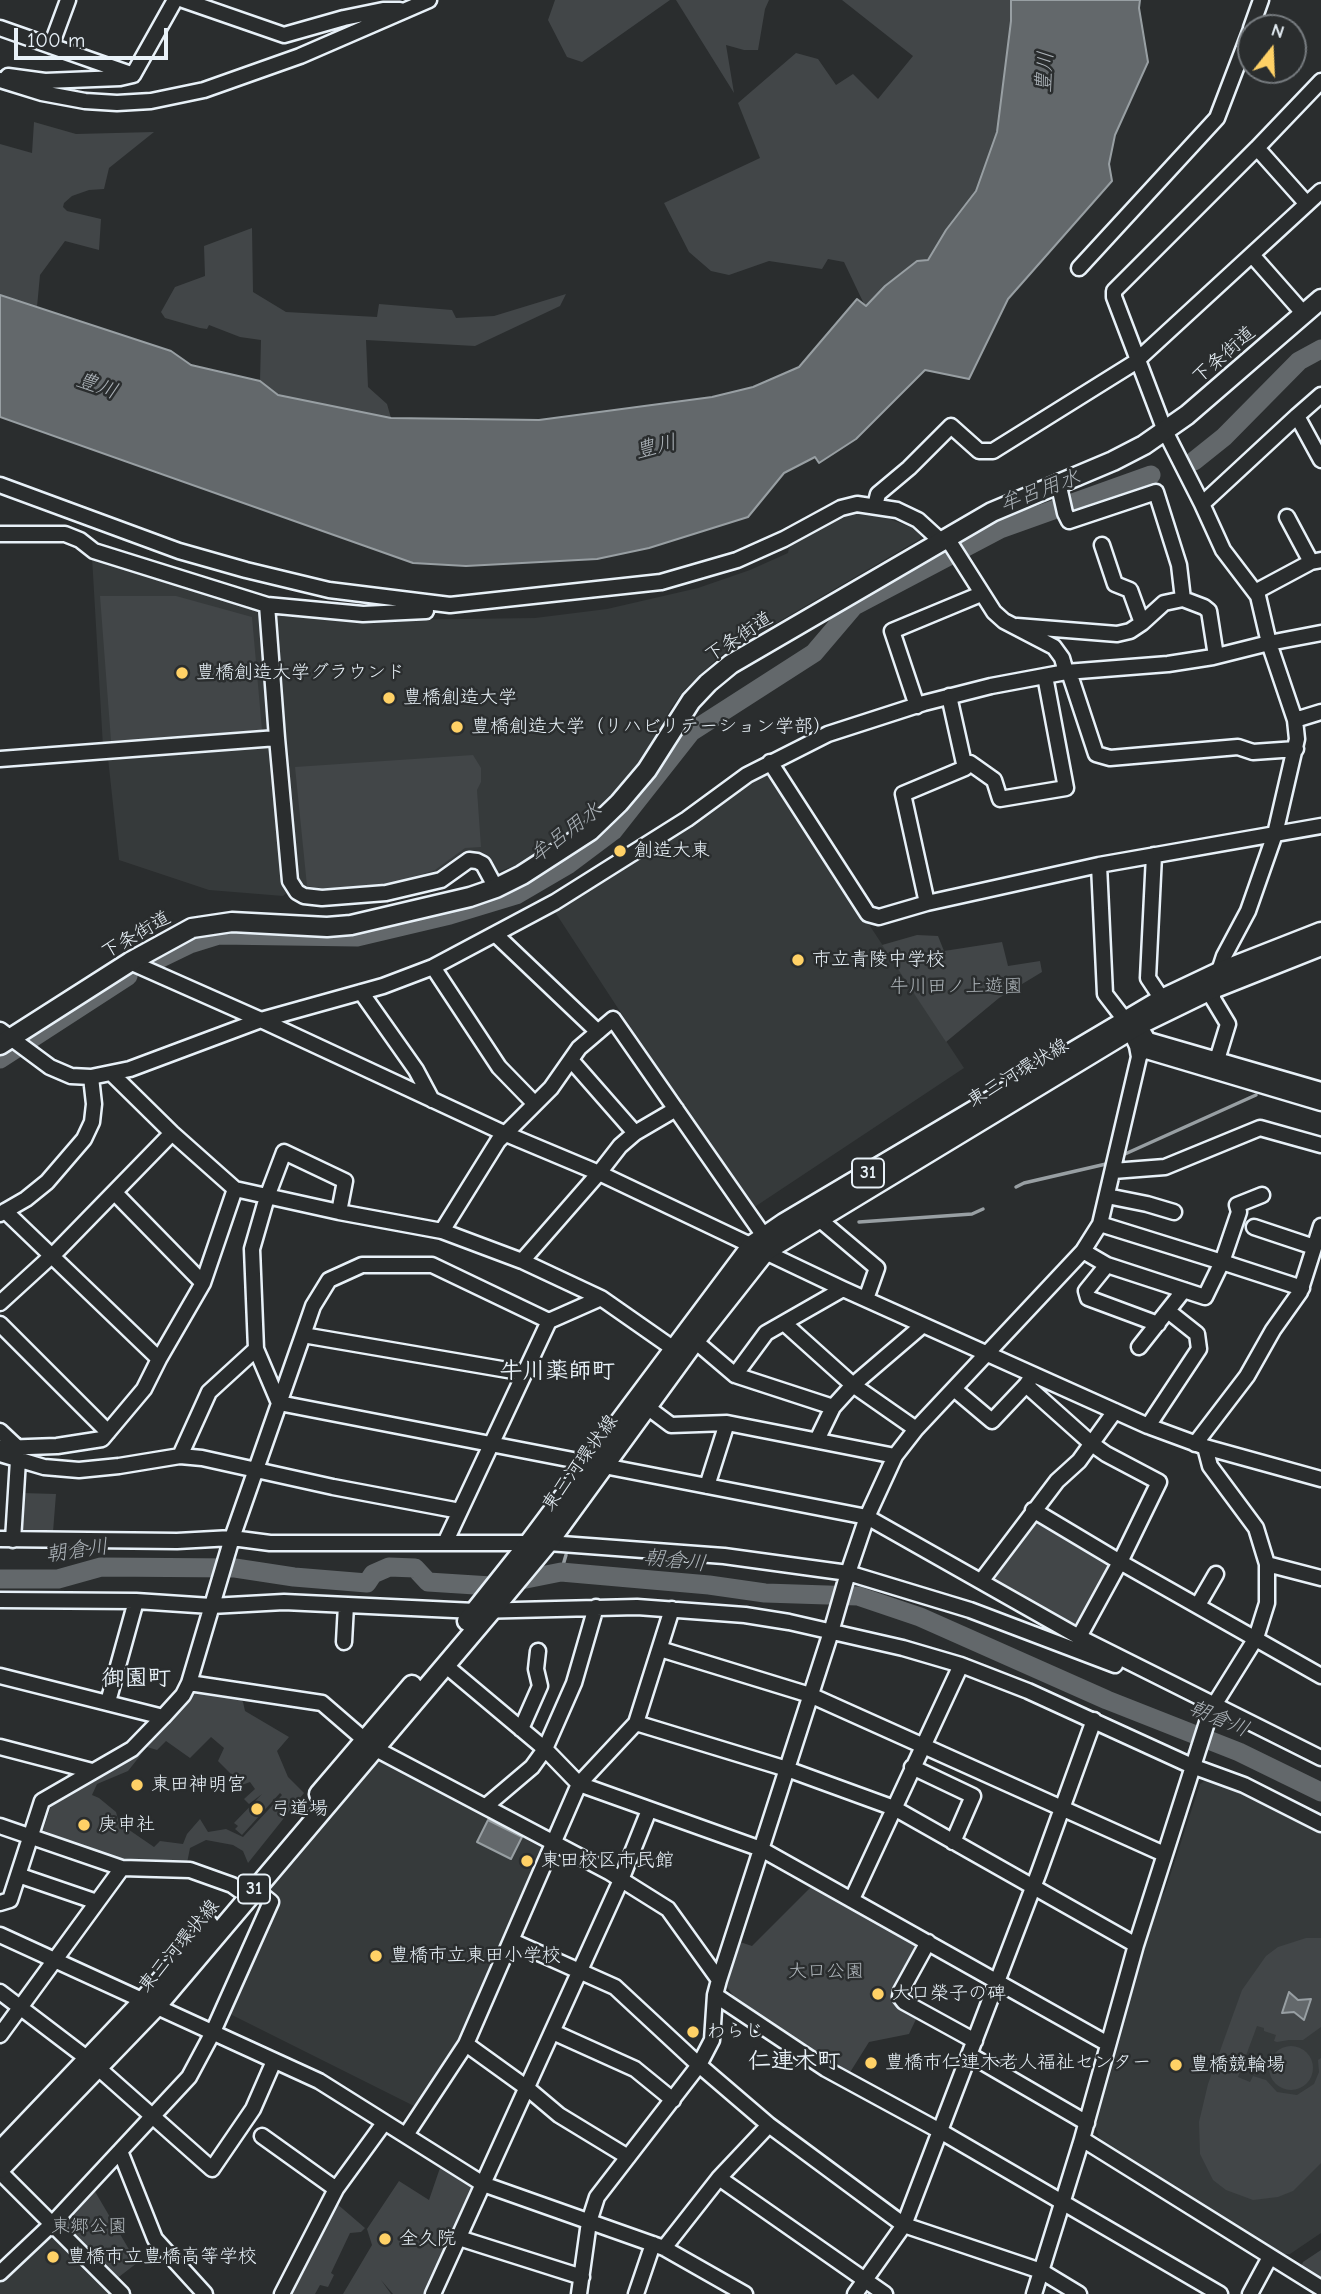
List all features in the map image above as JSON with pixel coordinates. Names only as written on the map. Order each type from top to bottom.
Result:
[{"type":"main road","name":"下条街道","points":[[5,1038],[183,931],[232,922],[327,927],[351,925],[394,917],[496,888],[534,869],[603,820],[637,782],[682,713],[717,674],[946,542],[992,512],[1113,461],[1165,431],[1321,299]]},
{"type":"main road","name":"東三河環状線","points":[[597,1464],[647,1406],[695,1341],[760,1244],[819,1219],[1064,1069],[1137,1037],[1162,999],[1320,939]]},
{"type":"main road","name":"東三河環状線","points":[[0,2151],[93,2063],[149,2005],[487,1607],[597,1464],[674,1349],[760,1244],[1137,1037],[1216,980]]},
{"type":"main road","name":"東三河環状線","points":[[369,1744],[445,1665],[487,1607]]},
{"type":"main road","name":"東三河環状線","points":[[0,2170],[93,2063]]},
{"type":"street","points":[[51,46],[68,0]]},
{"type":"street","points":[[0,78],[45,81],[120,78],[133,75],[175,0]]},
{"type":"street","points":[[183,0],[284,36],[383,10],[407,10]]},
{"type":"street","points":[[0,78],[62,98],[117,103],[151,101],[204,90],[276,64],[429,0]]},
{"type":"street","points":[[0,28],[133,75]]},
{"type":"street","points":[[1079,268],[1217,118],[1237,66]]},
{"type":"street","points":[[1217,1060],[1228,1024],[1213,999],[1216,980],[1224,956],[1248,911],[1275,834],[1296,749],[1295,720],[1255,592],[1223,550],[1131,364],[1114,291],[1321,81]]},
{"type":"street","points":[[1257,148],[1307,204]]},
{"type":"street","points":[[875,506],[878,494],[909,468],[951,426],[979,452],[993,451],[1131,364],[1321,191]]},
{"type":"street","points":[[1252,255],[1304,314]]},
{"type":"street","points":[[1202,504],[1321,395]]},
{"type":"street","points":[[1297,416],[1321,460]]},
{"type":"street","points":[[1058,482],[1069,521],[1156,492],[1179,565],[1183,599]]},
{"type":"street","points":[[0,485],[179,551],[246,570],[328,590],[450,605],[660,582],[737,560],[784,539],[841,508],[857,504],[897,510],[918,520],[946,542],[994,612],[1004,621],[1054,647],[1062,658],[1096,754],[1110,758],[1238,747],[1254,752],[1296,749]]},
{"type":"street","points":[[1255,592],[1316,561],[1287,517]]},
{"type":"street","points":[[0,534],[65,534],[80,540],[94,551],[267,604],[363,614],[444,610],[450,605]]},
{"type":"street","points":[[1102,545],[1115,584],[1130,590],[1142,623]]},
{"type":"street","points":[[917,706],[892,631],[981,594]]},
{"type":"street","points":[[1017,626],[1075,633],[1117,634],[1130,631],[1164,603],[1183,599],[1209,611],[1216,656]]},
{"type":"street","points":[[267,604],[290,881],[297,892],[304,896],[322,898],[386,893],[441,880],[469,860],[483,864],[496,888]]},
{"type":"street","points":[[5,1038],[71,1076],[112,1074],[261,1020],[361,992],[433,967],[555,902],[687,818],[747,775],[828,734],[950,696],[1045,676],[1168,664],[1321,633]]},
{"type":"street","points":[[964,764],[970,763],[994,780],[1000,799],[1066,788],[1045,676]]},
{"type":"street","points":[[927,903],[903,794],[965,768],[950,696]]},
{"type":"street","points":[[1295,720],[1321,712]]},
{"type":"street","points":[[0,759],[278,738]]},
{"type":"street","points":[[770,762],[868,914],[879,917],[927,903],[1099,865],[1321,826]]},
{"type":"street","points":[[1154,855],[1148,978],[1162,999]]},
{"type":"street","points":[[1099,865],[1105,994],[1137,1037],[1321,1103]]},
{"type":"street","points":[[495,934],[598,1032]]},
{"type":"street","points":[[130,962],[506,1134],[760,1244],[844,1289],[988,1355],[1030,1380],[1200,1446],[1321,1479]]},
{"type":"street","points":[[433,967],[499,1067],[535,1104]]},
{"type":"street","points":[[361,992],[416,1070],[432,1100]]},
{"type":"street","points":[[442,1231],[498,1141],[551,1088],[579,1048],[613,1019],[676,1109],[760,1244]]},
{"type":"street","points":[[1137,1037],[1321,1090]]},
{"type":"street","points":[[579,2294],[589,2222],[597,2197],[699,2065],[712,2040],[715,1995],[719,1980],[867,1517],[895,1456],[916,1429],[1083,1251],[1100,1224],[1113,1171],[1137,1037]]},
{"type":"street","points":[[571,1060],[635,1133]]},
{"type":"street","points":[[112,1074],[172,1133],[235,1189],[267,1198],[442,1231],[522,1261],[601,1298],[674,1349]]},
{"type":"street","points":[[91,1077],[94,1104],[92,1122],[84,1139],[47,1182],[3,1213],[159,1359]]},
{"type":"street","points":[[522,1261],[620,1146],[635,1133],[676,1109]]},
{"type":"street","points":[[1113,1171],[1165,1167],[1260,1128],[1321,1144]]},
{"type":"street","points":[[0,1303],[115,1193],[172,1133]]},
{"type":"street","points":[[279,1403],[256,1349],[252,1249],[284,1152],[345,1181],[339,1212]]},
{"type":"street","points":[[0,1454],[102,1439],[144,1389],[202,1283],[235,1189]]},
{"type":"street","points":[[115,1193],[202,1283]]},
{"type":"street","points":[[1083,1251],[1107,1265],[1205,1297],[1222,1262],[1238,1212],[1237,1205],[1262,1195]]},
{"type":"street","points":[[1107,1196],[1174,1212]]},
{"type":"street","points":[[819,1219],[877,1268],[866,1299]]},
{"type":"street","points":[[1100,1224],[1302,1287]]},
{"type":"street","points":[[1200,1446],[1302,1287],[1321,1226]]},
{"type":"street","points":[[1254,1227],[1314,1247]]},
{"type":"street","points":[[0,1903],[10,1900],[42,1801],[132,1749],[183,1695],[189,1683],[231,1542],[313,1306],[330,1280],[362,1265],[432,1265],[550,1321]]},
{"type":"street","points":[[1107,1265],[1086,1291],[1088,1298],[1158,1324]]},
{"type":"street","points":[[735,1375],[766,1333],[844,1289]]},
{"type":"street","points":[[1139,1347],[1184,1290]]},
{"type":"street","points":[[445,1543],[550,1321],[601,1298]]},
{"type":"street","points":[[1148,1426],[1199,1349],[1197,1334],[1168,1311]]},
{"type":"street","points":[[784,1323],[853,1385],[916,1429]]},
{"type":"street","points":[[0,1324],[108,1432]]},
{"type":"street","points":[[817,1440],[833,1407],[853,1385],[923,1325]]},
{"type":"street","points":[[303,1335],[525,1373]]},
{"type":"street","points":[[695,1341],[735,1375],[833,1407]]},
{"type":"street","points":[[180,1456],[209,1392],[256,1349]]},
{"type":"street","points":[[954,1389],[992,1421],[1030,1380]]},
{"type":"street","points":[[1030,1380],[1092,1444],[1159,1482],[1079,1637]]},
{"type":"street","points":[[279,1403],[867,1517],[1079,1637],[1212,1707]]},
{"type":"street","points":[[647,1406],[671,1424],[727,1423],[895,1456]]},
{"type":"street","points":[[982,1580],[1033,1510],[1057,1481],[1079,1461],[1115,1412]]},
{"type":"street","points":[[708,1486],[727,1423]]},
{"type":"street","points":[[0,1431],[17,1453],[6,1539],[536,1546],[724,1556],[847,1576],[982,1614],[1075,1648],[1321,1758]]},
{"type":"street","points":[[1034,2294],[1087,2123],[1136,1945],[1193,1763],[1212,1707],[1256,1638],[1267,1603],[1267,1564],[1256,1528],[1210,1466],[1200,1446]]},
{"type":"street","points":[[0,1448],[17,1453],[44,1468],[79,1470],[180,1456],[202,1458],[460,1511]]},
{"type":"street","points":[[1033,1510],[1321,1676]]},
{"type":"street","points":[[1267,1564],[1321,1578]]},
{"type":"street","points":[[1198,1605],[1216,1573]]},
{"type":"street","points":[[0,1600],[672,1609],[744,1615],[832,1629],[961,1665],[1244,1785],[1321,1824]]},
{"type":"street","points":[[108,1702],[136,1601]]},
{"type":"street","points":[[344,1642],[346,1605]]},
{"type":"street","points":[[486,1806],[532,1767],[545,1749],[574,1683],[596,1607]]},
{"type":"street","points":[[406,2135],[466,2044],[579,1784],[636,1723],[672,1609]]},
{"type":"street","points":[[660,1648],[810,1695],[1164,1854]]},
{"type":"street","points":[[521,1729],[540,1686],[536,1669],[538,1651]]},
{"type":"street","points":[[445,1665],[545,1749],[579,1784],[761,1849],[1108,2044]]},
{"type":"street","points":[[852,1899],[961,1665]]},
{"type":"street","points":[[0,1676],[163,1717]]},
{"type":"street","points":[[189,1683],[322,1703],[369,1744],[555,1842],[668,1909],[719,1980]]},
{"type":"street","points":[[855,2294],[904,2225],[1063,1809],[1094,1720]]},
{"type":"street","points":[[636,1723],[787,1769],[894,1808],[1136,1945]]},
{"type":"street","points":[[0,1748],[92,1772]]},
{"type":"street","points":[[912,1767],[973,1796],[953,1842]]},
{"type":"street","points":[[433,2294],[621,1880],[649,1810]]},
{"type":"street","points":[[0,1826],[122,1868],[190,1870],[247,1889],[271,1902],[212,2034],[189,2077],[53,2223],[0,2273]]},
{"type":"street","points":[[0,2035],[122,1868]]},
{"type":"street","points":[[18,1875],[97,1902]]},
{"type":"street","points":[[0,1935],[319,2081],[483,2184],[659,2246],[744,2294]]},
{"type":"street","points":[[512,1941],[615,1987],[769,2125],[904,2225],[1041,2272],[1079,2294]]},
{"type":"street","points":[[928,1942],[901,1991],[900,1997],[904,2002],[1087,2123]]},
{"type":"street","points":[[0,1992],[93,2063],[212,2169],[253,2109],[274,2061]]},
{"type":"street","points":[[715,1995],[825,2068],[940,2131],[1220,2294]]},
{"type":"street","points":[[553,2032],[635,2069],[673,2100]]},
{"type":"street","points":[[466,2044],[559,2115],[628,2157]]},
{"type":"street","points":[[282,2294],[336,2189],[384,2123]]},
{"type":"street","points":[[636,2294],[659,2246],[769,2125]]},
{"type":"street","points":[[262,2136],[336,2189]]},
{"type":"street","points":[[1082,2139],[1321,2288]]},
{"type":"street","points":[[120,2151],[155,2239],[205,2294]]},
{"type":"street","points":[[0,2170],[122,2294]]},
{"type":"street","points":[[719,2178],[885,2294]]},
{"type":"street","points":[[459,2238],[582,2277]]},
{"type":"street","points":[[1250,2294],[1270,2257]]},
{"type":"shaded area","name":"豊橋創造大学","points":[[851,510],[871,512],[921,531],[920,539],[720,656],[685,689],[671,708],[628,782],[598,812],[529,860],[493,874],[487,862],[397,887],[332,893],[290,890],[283,896],[209,890],[119,860],[108,758],[103,747],[92,557],[273,607],[284,617],[328,616],[386,620],[535,618],[607,609],[698,588],[788,553],[790,542]]},
{"type":"shaded area","points":[[766,769],[964,1068],[750,1210],[553,909]]},
{"type":"shaded area","name":"豊橋市立東田小学校","points":[[386,1761],[545,1843],[545,1849],[461,2040],[418,2108],[230,2014],[276,1899],[268,1889],[374,1763]]},
{"type":"shaded area","points":[[1209,1778],[1232,1785],[1321,1831],[1321,2233],[1290,2254],[1277,2254],[1103,2149],[1092,2117],[1153,1910],[1165,1891],[1200,1784]]},
{"type":"shaded area","name":"豊橋市立豊橋高等学校","points":[[51,2231],[118,2294],[0,2294],[0,2281]]},
{"type":"green space","points":[[555,0],[670,0],[582,62],[567,57],[548,20]]},
{"type":"green space","points":[[676,0],[769,0],[758,50],[744,50],[726,45],[734,93]]},
{"type":"green space","points":[[842,0],[1011,0],[1011,21],[997,132],[976,191],[946,230],[928,260],[885,286],[865,306],[844,262],[828,259],[822,269],[769,261],[729,275],[711,271],[689,252],[664,203],[760,158],[738,103],[796,53],[818,59],[836,85],[853,74],[878,99],[913,56]]},
{"type":"green space","points":[[34,122],[76,134],[154,132],[109,168],[104,189],[89,190],[72,196],[64,203],[63,207],[67,211],[101,219],[99,250],[65,241],[40,275],[37,307],[0,295],[0,144],[32,153]]},
{"type":"green space","points":[[252,228],[253,292],[286,312],[377,317],[379,304],[452,310],[456,318],[494,316],[566,294],[560,306],[475,346],[366,340],[368,387],[387,404],[391,418],[278,395],[260,381],[261,340],[240,337],[209,325],[207,329],[200,328],[165,318],[161,312],[175,287],[205,276],[204,246]]},
{"type":"green space","name":"豊橋創造大学グラウンド","points":[[100,596],[176,596],[252,617],[262,730],[111,741]]},
{"type":"green space","points":[[473,755],[481,768],[481,782],[477,790],[481,847],[465,848],[435,870],[387,885],[332,890],[307,886],[295,767]]},
{"type":"green space","name":"牛川田ノ上遊園","points":[[917,935],[938,936],[944,951],[1002,942],[1008,966],[1040,961],[1042,972],[999,998],[946,1042],[882,945]]},
{"type":"green space","points":[[21,1493],[56,1494],[53,1532],[18,1531]]},
{"type":"green space","points":[[1034,1516],[1114,1563],[1077,1631],[988,1580]]},
{"type":"green space","points":[[193,1690],[237,1695],[243,1702],[245,1711],[289,1737],[277,1751],[288,1777],[304,1793],[248,1863],[243,1851],[233,1845],[206,1840],[190,1848],[187,1863],[135,1862],[107,1858],[43,1830],[51,1806],[136,1750]],"holes":[[[211,1737],[224,1748],[218,1761],[242,1785],[250,1782],[255,1789],[244,1799],[249,1804],[262,1794],[234,1823],[238,1826],[235,1829],[242,1835],[280,1793],[282,1795],[243,1837],[226,1829],[208,1832],[200,1819],[187,1834],[183,1844],[160,1841],[154,1847],[119,1823],[116,1812],[92,1795],[97,1784],[128,1771],[147,1747],[157,1750],[166,1741],[190,1758]]]},
{"type":"green space","name":"大口公園","points":[[814,1884],[919,1944],[891,2001],[918,2015],[909,2034],[869,2042],[849,2074],[734,1997],[727,1987],[740,1942],[752,1946]]},
{"type":"green space","points":[[1306,1938],[1321,1938],[1321,2027],[1303,2040],[1277,2042],[1274,2041],[1276,2035],[1257,2026],[1238,2077],[1250,2082],[1253,2076],[1266,2080],[1277,2092],[1297,2095],[1314,2084],[1319,2072],[1318,2060],[1321,2058],[1321,2163],[1293,2191],[1278,2197],[1253,2200],[1226,2190],[1213,2180],[1200,2154],[1199,2122],[1208,2084],[1242,1990],[1266,1956],[1278,1947]]},
{"type":"green space","points":[[1291,2046],[1307,2052],[1313,2068],[1307,2084],[1291,2090],[1275,2084],[1269,2068],[1275,2052]]},
{"type":"green space","name":"全久院","points":[[441,2165],[474,2186],[475,2192],[429,2294],[393,2294],[381,2280],[391,2294],[343,2294],[372,2245],[367,2229],[399,2181],[429,2200]]},
{"type":"green space","name":"東郷公園","points":[[90,2183],[137,2263],[111,2283],[53,2223]]},
{"type":"green space","points":[[336,2203],[365,2228],[361,2232],[350,2233],[331,2273],[334,2275],[328,2287],[320,2285],[315,2294],[291,2294]]},
{"type":"green space","points":[[1321,2250],[1321,2283],[1301,2271],[1301,2267],[1303,2262]]},
{"type":"water","name":"豊川","points":[[1011,0],[1140,0],[1148,62],[1115,135],[1109,164],[1112,181],[1008,299],[969,379],[925,370],[856,439],[819,463],[815,457],[784,473],[748,517],[649,548],[597,559],[466,566],[413,563],[0,417],[0,295],[171,351],[191,365],[260,381],[278,395],[391,418],[539,420],[712,397],[753,387],[799,367],[857,299],[866,306],[885,286],[917,261],[928,260],[946,230],[976,191],[997,132],[1011,21]]},
{"type":"water","points":[[488,1820],[522,1837],[511,1859],[477,1842]]},
{"type":"water","points":[[1289,1992],[1298,2000],[1311,1999],[1304,2020],[1294,2012],[1282,2013]]},
{"type":"waterway","name":"牟呂用水","points":[[1194,461],[1224,437],[1299,361],[1321,349]]},
{"type":"waterway","name":"牟呂用水","points":[[159,959],[190,944],[219,935],[357,937],[450,915],[516,895],[569,864],[613,831],[691,732],[814,653],[854,606],[1000,529],[1151,475]]},
{"type":"waterway","name":"牟呂用水","points":[[0,1059],[128,976]]},
{"type":"waterway","points":[[1125,1154],[1256,1095]]},
{"type":"waterway","points":[[1016,1187],[1106,1164]]},
{"type":"waterway","points":[[859,1222],[972,1214],[983,1209]]},
{"type":"waterway","points":[[561,1572],[566,1555]]},
{"type":"waterway","name":"朝倉川","points":[[0,1579],[58,1579],[101,1567],[235,1568],[294,1577],[367,1583],[373,1574],[389,1567],[415,1568],[428,1582],[491,1586],[561,1572],[709,1585],[765,1593],[858,1596],[920,1617],[1107,1700],[1239,1752],[1321,1792]]},
{"type":"place","name":"豊橋創造大学グラウンド","points":[[182,673]]},
{"type":"place","name":"豊橋創造大学","points":[[389,698]]},
{"type":"place","name":"豊橋創造大学（リハビリテーション学部）","points":[[457,727]]},
{"type":"place","name":"創造大東","points":[[620,851]]},
{"type":"place","name":"市立青陵中学校","points":[[798,960]]},
{"type":"place","name":"東田神明宮","points":[[137,1785]]},
{"type":"place","name":"弓道場","points":[[257,1809]]},
{"type":"place","name":"庚申社","points":[[84,1825]]},
{"type":"place","name":"東田校区市民館","points":[[527,1861]]},
{"type":"place","name":"豊橋市立東田小学校","points":[[376,1956]]},
{"type":"place","name":"大口榮子の碑","points":[[878,1994]]},
{"type":"place","name":"わらじ","points":[[693,2032]]},
{"type":"place","name":"豊橋市仁連木老人福祉センター","points":[[871,2063]]},
{"type":"place","name":"豊橋競輪場","points":[[1176,2065]]},
{"type":"place","name":"全久院","points":[[385,2239]]},
{"type":"place","name":"豊橋市立豊橋高等学校","points":[[53,2257]]},
{"type":"district","name":"牛川薬師町","points":[[557,1371]]},
{"type":"district","name":"御園町","points":[[136,1678]]},
{"type":"district","name":"仁連木町","points":[[794,2061]]}]
